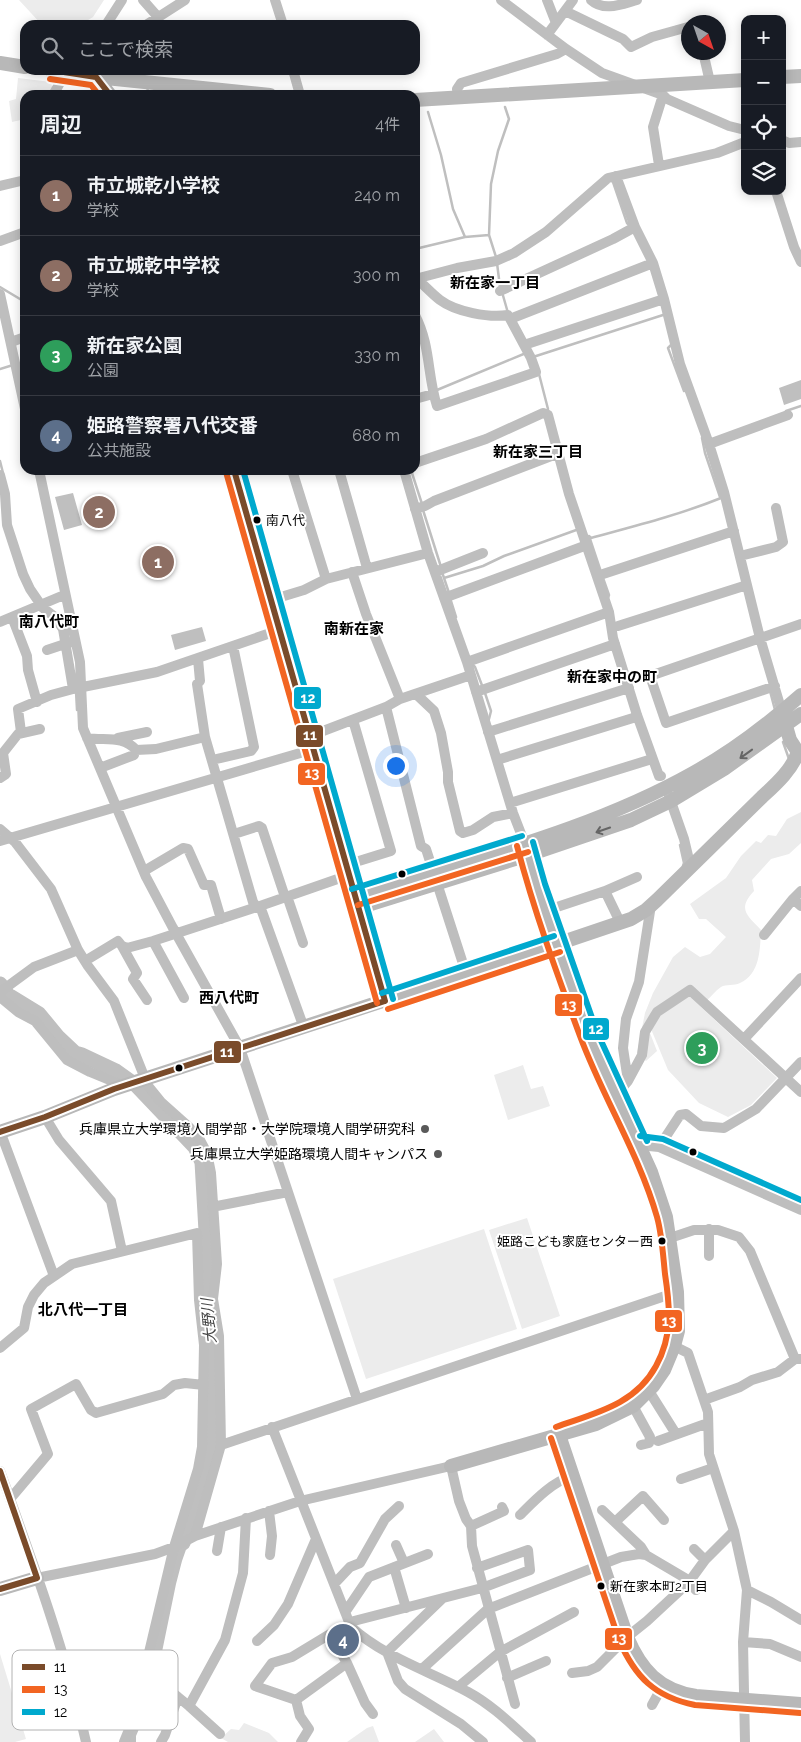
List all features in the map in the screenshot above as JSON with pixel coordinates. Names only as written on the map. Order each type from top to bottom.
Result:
[{"type":"street","points":[[109,20],[122,0]]},
{"type":"street","points":[[143,0],[158,18]]},
{"type":"street","points":[[155,20],[185,0]]},
{"type":"street","points":[[275,0],[282,20]]},
{"type":"street","points":[[501,0],[566,49],[602,73],[663,95],[667,99],[729,126],[741,129]]},
{"type":"street","points":[[547,0],[556,23]]},
{"type":"street","points":[[547,35],[573,0]]},
{"type":"street","points":[[591,0],[596,4],[612,7],[637,0]]},
{"type":"street","points":[[565,11],[623,39],[631,47],[652,37],[681,29]]},
{"type":"street","points":[[458,98],[457,89],[462,83],[557,54],[566,49]]},
{"type":"street","points":[[705,60],[710,82]]},
{"type":"street","points":[[0,63],[20,66]]},
{"type":"street","points":[[56,90],[61,81],[59,75]]},
{"type":"street","points":[[73,75],[93,80],[145,82],[222,90]]},
{"type":"street","points":[[294,75],[299,90]]},
{"type":"street","points":[[786,77],[801,76]]},
{"type":"street","points":[[93,80],[104,90]]},
{"type":"street","points":[[420,100],[741,80]]},
{"type":"street","points":[[659,165],[653,127],[663,95]]},
{"type":"street","points":[[786,142],[789,144],[801,142]]},
{"type":"street","points":[[420,278],[497,260],[514,253],[546,232],[608,178],[717,153],[741,144]]},
{"type":"street","points":[[54,1276],[0,1131],[44,1117],[119,1087],[304,1028],[639,915],[651,906],[778,781],[796,759],[799,751],[784,719],[776,686],[757,640],[747,584],[724,492],[680,364],[653,263],[635,227],[616,176]]},
{"type":"street","points":[[0,186],[20,181]]},
{"type":"street","points":[[777,195],[794,247],[801,262]]},
{"type":"street","points":[[500,291],[635,227]]},
{"type":"street","points":[[0,241],[20,234]]},
{"type":"street","points":[[515,317],[653,263]]},
{"type":"street","points":[[420,282],[448,305],[482,316],[508,315],[527,348],[536,372],[437,406],[433,394],[428,356],[420,326]]},
{"type":"street","points":[[0,294],[3,324],[11,342],[18,367]]},
{"type":"street","points":[[527,348],[664,299]]},
{"type":"street","points":[[11,342],[20,339]]},
{"type":"street","points":[[420,398],[433,394]]},
{"type":"street","points":[[420,461],[486,438],[542,413],[548,415],[579,525],[600,575],[609,612],[615,625],[648,735],[663,775],[663,781]]},
{"type":"street","points":[[709,444],[788,416]]},
{"type":"street","points":[[420,508],[559,453]]},
{"type":"street","points":[[40,475],[64,595],[70,642]]},
{"type":"street","points":[[235,475],[385,1001]]},
{"type":"street","points":[[294,475],[326,579]]},
{"type":"street","points":[[340,475],[367,568]]},
{"type":"street","points":[[0,1589],[37,1578],[154,1554],[174,1547],[193,1537],[300,1501],[451,1466],[596,1424],[633,1406],[649,1391],[664,1370],[674,1346],[678,1332],[677,1292],[670,1238],[663,1208],[651,1172],[589,1035],[545,911],[488,732],[480,690],[471,675],[471,660],[447,597],[439,570],[428,554],[420,508],[406,475]]},
{"type":"street","points":[[0,478],[5,494],[7,525],[23,574],[30,589],[60,624],[80,662],[77,689],[83,728],[116,808],[144,871],[176,934],[240,1048],[357,1398]]},
{"type":"street","points":[[740,556],[776,547],[783,542],[776,508]]},
{"type":"street","points":[[600,575],[734,531]]},
{"type":"street","points":[[447,597],[586,543]]},
{"type":"street","points":[[439,570],[483,553]]},
{"type":"street","points":[[271,600],[305,589],[326,579],[428,554]]},
{"type":"street","points":[[352,572],[366,614],[400,699]]},
{"type":"street","points":[[615,625],[747,584]]},
{"type":"street","points":[[0,622],[64,595]]},
{"type":"street","points":[[471,660],[609,612]]},
{"type":"street","points":[[12,616],[27,656],[28,670],[37,702]]},
{"type":"street","points":[[776,686],[666,723],[650,676],[801,624]]},
{"type":"street","points":[[615,625],[615,644],[637,715],[652,759],[671,801],[692,866]]},
{"type":"street","points":[[21,732],[18,709],[51,695],[157,672],[279,630]]},
{"type":"street","points":[[47,650],[70,642]]},
{"type":"street","points":[[480,690],[615,644]]},
{"type":"street","points":[[212,760],[250,751],[254,747],[233,646]]},
{"type":"street","points":[[198,659],[200,681],[197,684],[205,737],[253,902],[258,907],[304,1028]]},
{"type":"street","points":[[0,842],[218,778],[312,743],[353,720],[386,707],[400,699],[471,675]]},
{"type":"street","points":[[488,732],[629,688]]},
{"type":"street","points":[[416,694],[434,712],[448,772],[448,782],[462,833],[473,830],[512,808],[652,759]]},
{"type":"street","points":[[357,903],[435,877],[631,820],[671,801],[724,769],[784,719],[801,696]]},
{"type":"street","points":[[386,707],[421,846],[426,849],[466,973]]},
{"type":"street","points":[[526,850],[589,821],[663,781],[693,773],[784,719],[801,714]]},
{"type":"street","points":[[497,760],[634,718],[637,715]]},
{"type":"street","points":[[122,946],[127,948],[153,941],[258,907],[391,851],[353,720]]},
{"type":"street","points":[[0,778],[6,774],[3,753],[21,732],[40,729]]},
{"type":"street","points":[[87,738],[100,740],[147,732]]},
{"type":"street","points":[[118,738],[136,750],[156,749],[205,737]]},
{"type":"street","points":[[100,768],[134,755]]},
{"type":"street","points":[[234,834],[259,826],[262,828],[303,943]]},
{"type":"street","points":[[0,830],[11,838],[51,890],[78,950],[114,1001],[143,1070],[143,1080],[161,1102],[189,1126],[207,1154],[211,1173],[217,1264],[213,1299],[219,1336],[221,1445],[193,1537]]},
{"type":"street","points":[[144,871],[183,848],[188,848],[204,885],[211,885],[221,919]]},
{"type":"street","points":[[545,911],[605,891],[637,877]]},
{"type":"street","points":[[605,891],[620,922]]},
{"type":"street","points":[[764,935],[797,903],[801,891]]},
{"type":"street","points":[[628,1081],[623,1048],[626,1019],[639,982],[651,906]]},
{"type":"street","points":[[85,961],[118,941],[137,973],[133,979],[148,1000]]},
{"type":"street","points":[[153,941],[184,998]]},
{"type":"street","points":[[0,992],[34,966],[78,950]]},
{"type":"street","points":[[744,1039],[801,978]]},
{"type":"street","points":[[616,1095],[628,1081],[642,1055],[645,1032],[657,1012],[690,990],[801,1092]]},
{"type":"street","points":[[0,997],[24,1016],[35,1021],[67,1060],[119,1087]]},
{"type":"street","points":[[659,1147],[680,1116],[686,1114],[701,1126],[724,1128],[756,1109],[801,1062]]},
{"type":"street","points":[[44,1117],[59,1140],[111,1201],[122,1251]]},
{"type":"street","points":[[638,1145],[659,1147],[801,1210]]},
{"type":"street","points":[[212,1207],[288,1192]]},
{"type":"street","points":[[670,1238],[694,1230],[708,1229],[718,1230],[739,1237],[750,1251],[798,1359],[778,1372],[752,1380],[740,1387],[704,1400]]},
{"type":"street","points":[[708,1229],[709,1256]]},
{"type":"street","points":[[0,1348],[24,1328],[28,1307],[34,1295],[44,1283],[72,1264],[197,1233],[199,1300],[204,1344],[202,1447],[198,1470],[174,1547],[150,1650]]},
{"type":"street","points":[[221,1445],[677,1292]]},
{"type":"street","points":[[674,1346],[688,1353],[708,1412],[708,1454],[734,1531],[747,1590],[743,1637],[745,1742]]},
{"type":"street","points":[[10,1500],[48,1454],[31,1409],[76,1384],[91,1410],[96,1413],[163,1394],[174,1385],[185,1383],[204,1385]]},
{"type":"street","points":[[649,1391],[676,1434]]},
{"type":"street","points":[[633,1406],[650,1438],[648,1443],[641,1445]]},
{"type":"street","points":[[658,1441],[708,1423]]},
{"type":"street","points":[[272,1427],[351,1625],[368,1640],[388,1652],[458,1687],[491,1706],[531,1742]]},
{"type":"street","points":[[559,1435],[627,1637],[634,1654],[650,1674],[663,1685],[680,1693],[801,1704]]},
{"type":"street","points":[[451,1466],[459,1501],[471,1526],[472,1546],[477,1568],[515,1704]]},
{"type":"street","points":[[682,1479],[713,1468]]},
{"type":"street","points":[[0,1471],[60,1650]]},
{"type":"street","points":[[520,1515],[544,1492],[572,1476]]},
{"type":"street","points":[[614,1522],[643,1496],[664,1520]]},
{"type":"street","points":[[334,1584],[350,1567],[360,1563],[385,1518],[399,1506]]},
{"type":"street","points":[[471,1526],[504,1510],[502,1507]]},
{"type":"street","points":[[602,1510],[641,1547],[646,1555]]},
{"type":"street","points":[[269,1511],[272,1536],[270,1555]]},
{"type":"street","points":[[189,1706],[225,1640],[243,1573],[246,1518]]},
{"type":"street","points":[[217,1551],[221,1527]]},
{"type":"street","points":[[572,1673],[597,1668],[627,1637],[692,1586],[706,1560],[734,1531]]},
{"type":"street","points":[[257,1641],[274,1625],[288,1604],[316,1539]]},
{"type":"street","points":[[396,1545],[404,1563]]},
{"type":"street","points":[[694,1549],[706,1560]]},
{"type":"street","points":[[296,1700],[254,1686],[272,1663],[292,1657],[330,1634],[351,1625],[482,1588],[530,1570],[528,1550],[477,1568]]},
{"type":"street","points":[[346,1611],[370,1577],[428,1554]]},
{"type":"street","points":[[422,1669],[488,1609],[601,1564],[639,1554],[646,1555],[685,1578],[692,1586]]},
{"type":"street","points":[[394,1567],[406,1608]]},
{"type":"street","points":[[747,1590],[801,1620]]},
{"type":"street","points":[[388,1652],[442,1598]]},
{"type":"street","points":[[458,1687],[500,1652],[528,1633],[550,1620],[574,1612]]},
{"type":"street","points":[[330,1634],[347,1663],[365,1703],[374,1714]]},
{"type":"street","points":[[743,1637],[770,1644],[801,1657]]},
{"type":"street","points":[[388,1652],[398,1681],[406,1689],[462,1724],[483,1742]]},
{"type":"street","points":[[507,1678],[546,1661]]},
{"type":"street","points":[[296,1700],[347,1663]]},
{"type":"street","points":[[652,1704],[663,1685]]},
{"type":"street","points":[[178,1697],[220,1734]]},
{"type":"street","points":[[296,1700],[300,1716],[309,1730],[301,1742]]},
{"type":"street","points":[[124,1742],[129,1730]]},
{"type":"street","points":[[161,1742],[167,1730]]},
{"type":"shaded area","points":[[19,0],[104,0],[93,17],[88,20],[37,20]]},
{"type":"shaded area","points":[[18,78],[51,82],[53,90],[20,90],[20,120],[12,122],[9,101],[16,99]]},
{"type":"shaded area","points":[[801,380],[801,399],[784,405],[779,388]]},
{"type":"shaded area","points":[[73,493],[82,525],[64,530],[55,497]]},
{"type":"shaded area","points":[[202,627],[206,641],[175,650],[171,635]]},
{"type":"shaded area","points":[[801,812],[801,843],[789,854],[771,859],[752,880],[754,891],[745,907],[748,916],[761,930],[758,961],[752,974],[740,983],[721,987],[706,1001],[688,995],[777,1078],[751,1105],[728,1117],[699,1103],[668,1070],[651,1029],[650,1033],[657,1051],[646,1061],[637,1053],[645,1013],[653,993],[673,957],[685,947],[700,957],[710,954],[726,937],[706,919],[699,919],[690,904],[726,878],[741,856],[756,841],[761,843],[768,835],[776,836],[787,819]]},
{"type":"shaded area","points":[[523,1065],[531,1089],[543,1086],[550,1106],[508,1120],[494,1075]]},
{"type":"shaded area","points":[[527,1218],[560,1316],[522,1329],[489,1230]]},
{"type":"shaded area","points":[[484,1229],[517,1329],[366,1379],[333,1279]]},
{"type":"shaded area","points":[[185,1523],[195,1524],[176,1584],[162,1650],[151,1650]]},
{"type":"shaded area","points":[[0,1654],[12,1693],[12,1730],[23,1730],[26,1739],[15,1742],[0,1742]]},
{"type":"shaded area","points":[[244,1723],[269,1733],[278,1742],[228,1742],[221,1738],[231,1729],[239,1730]]},
{"type":"shaded area","points":[[373,1726],[379,1742],[347,1742],[367,1728]]},
{"type":"shaded area","points":[[434,1729],[444,1742],[415,1742]]},
{"type":"shaded area","points":[[130,1730],[139,1730],[136,1742],[127,1742]]},
{"type":"waterway","points":[[496,257],[489,235],[491,184],[498,151],[509,119],[505,107]]},
{"type":"waterway","points":[[428,112],[441,155],[453,209],[465,237]]},
{"type":"waterway","points":[[611,180],[627,223],[631,227]]},
{"type":"waterway","points":[[420,248],[465,237],[489,235]]},
{"type":"waterway","points":[[497,263],[500,287]]},
{"type":"waterway","points":[[0,287],[20,299]]},
{"type":"waterway","points":[[502,292],[508,313]]},
{"type":"waterway","points":[[533,357],[663,315]]},
{"type":"waterway","points":[[671,345],[668,348],[684,391]]},
{"type":"waterway","points":[[437,390],[526,353]]},
{"type":"waterway","points":[[0,369],[13,365]]},
{"type":"waterway","points":[[539,374],[548,409]]},
{"type":"waterway","points":[[786,411],[801,406]]},
{"type":"waterway","points":[[702,438],[705,453],[720,497]]},
{"type":"waterway","points":[[0,461],[3,473]]},
{"type":"waterway","points":[[413,475],[422,504]]},
{"type":"waterway","points":[[589,536],[591,538],[657,520],[721,498]]},
{"type":"waterway","points":[[423,510],[441,567]]},
{"type":"waterway","points":[[444,578],[483,566],[504,556],[579,529]]},
{"type":"waterway","points":[[589,536],[601,572]]},
{"type":"waterway","points":[[442,572],[449,593]]},
{"type":"waterway","points":[[603,578],[609,595],[608,598]]},
{"type":"waterway","points":[[450,598],[456,617]]},
{"type":"waterway","points":[[472,664],[483,688]]},
{"type":"waterway","points":[[76,691],[77,710]]},
{"type":"waterway","points":[[770,691],[775,710]]},
{"type":"waterway","points":[[485,693],[491,711],[489,719]]},
{"type":"waterway","points":[[783,742],[789,759]]},
{"type":"waterway","points":[[680,845],[683,866]]},
{"type":"waterway","name":"大野川","points":[[0,984],[8,995],[39,1014],[58,1037],[75,1053],[116,1071],[137,1086],[195,1147],[202,1162],[207,1298],[214,1372],[208,1464],[183,1543]]},
{"type":"transit line","name":"11","points":[[83,75],[96,77],[106,90]]},
{"type":"transit line","name":"13","points":[[50,79],[91,85],[95,90]]},
{"type":"transit line","name":"13","points":[[227,475],[377,1003]]},
{"type":"transit line","name":"11","points":[[235,475],[385,1001]]},
{"type":"transit line","name":"12","points":[[244,475],[393,999]]},
{"type":"transit line","name":"12","points":[[352,889],[522,836]]},
{"type":"transit line","name":"12","points":[[533,842],[545,884],[597,1032],[647,1141]]},
{"type":"transit line","name":"13","points":[[517,846],[538,918],[580,1036],[599,1082],[641,1171],[657,1217],[669,1309],[668,1332],[661,1354],[656,1366],[637,1390],[613,1406],[556,1427]]},
{"type":"transit line","name":"13","points":[[358,905],[528,852]]},
{"type":"transit line","name":"12","points":[[382,993],[554,936]]},
{"type":"transit line","name":"13","points":[[388,1009],[560,952]]},
{"type":"transit line","name":"11","points":[[0,1132],[45,1117],[114,1089],[385,1001]]},
{"type":"transit line","name":"12","points":[[640,1136],[663,1139],[801,1200]]},
{"type":"transit line","name":"13","points":[[551,1438],[619,1640],[632,1665],[640,1675],[668,1697],[695,1705],[800,1713]]},
{"type":"transit line","name":"11","points":[[0,1471],[37,1578]]},
{"type":"transit line","name":"11","points":[[0,1589],[37,1578]]},
{"type":"place","name":"市立城乾中学校","points":[[99,512]]},
{"type":"place","name":"南八代","points":[[257,520]]},
{"type":"place","name":"市立城乾小学校","points":[[158,562]]},
{"type":"place","name":"新在家公園","points":[[702,1048]]},
{"type":"place","name":"兵庫県立大学環境人間学部・大学院環境人間学研究科","points":[[425,1129]]},
{"type":"place","name":"兵庫県立大学姫路環境人間キャンパス","points":[[438,1154]]},
{"type":"place","name":"姫路こども家庭センター西","points":[[662,1241]]},
{"type":"place","name":"新在家本町2丁目","points":[[601,1586]]},
{"type":"place","name":"姫路警察署八代交番","points":[[343,1640]]},
{"type":"district","name":"新在家一丁目","points":[[495,283]]},
{"type":"district","name":"新在家三丁目","points":[[538,452]]},
{"type":"district","name":"南八代町","points":[[49,622]]},
{"type":"district","name":"南新在家","points":[[354,629]]},
{"type":"district","name":"新在家中の町","points":[[612,677]]},
{"type":"district","name":"西八代町","points":[[229,998]]},
{"type":"district","name":"北八代一丁目","points":[[83,1310]]}]
